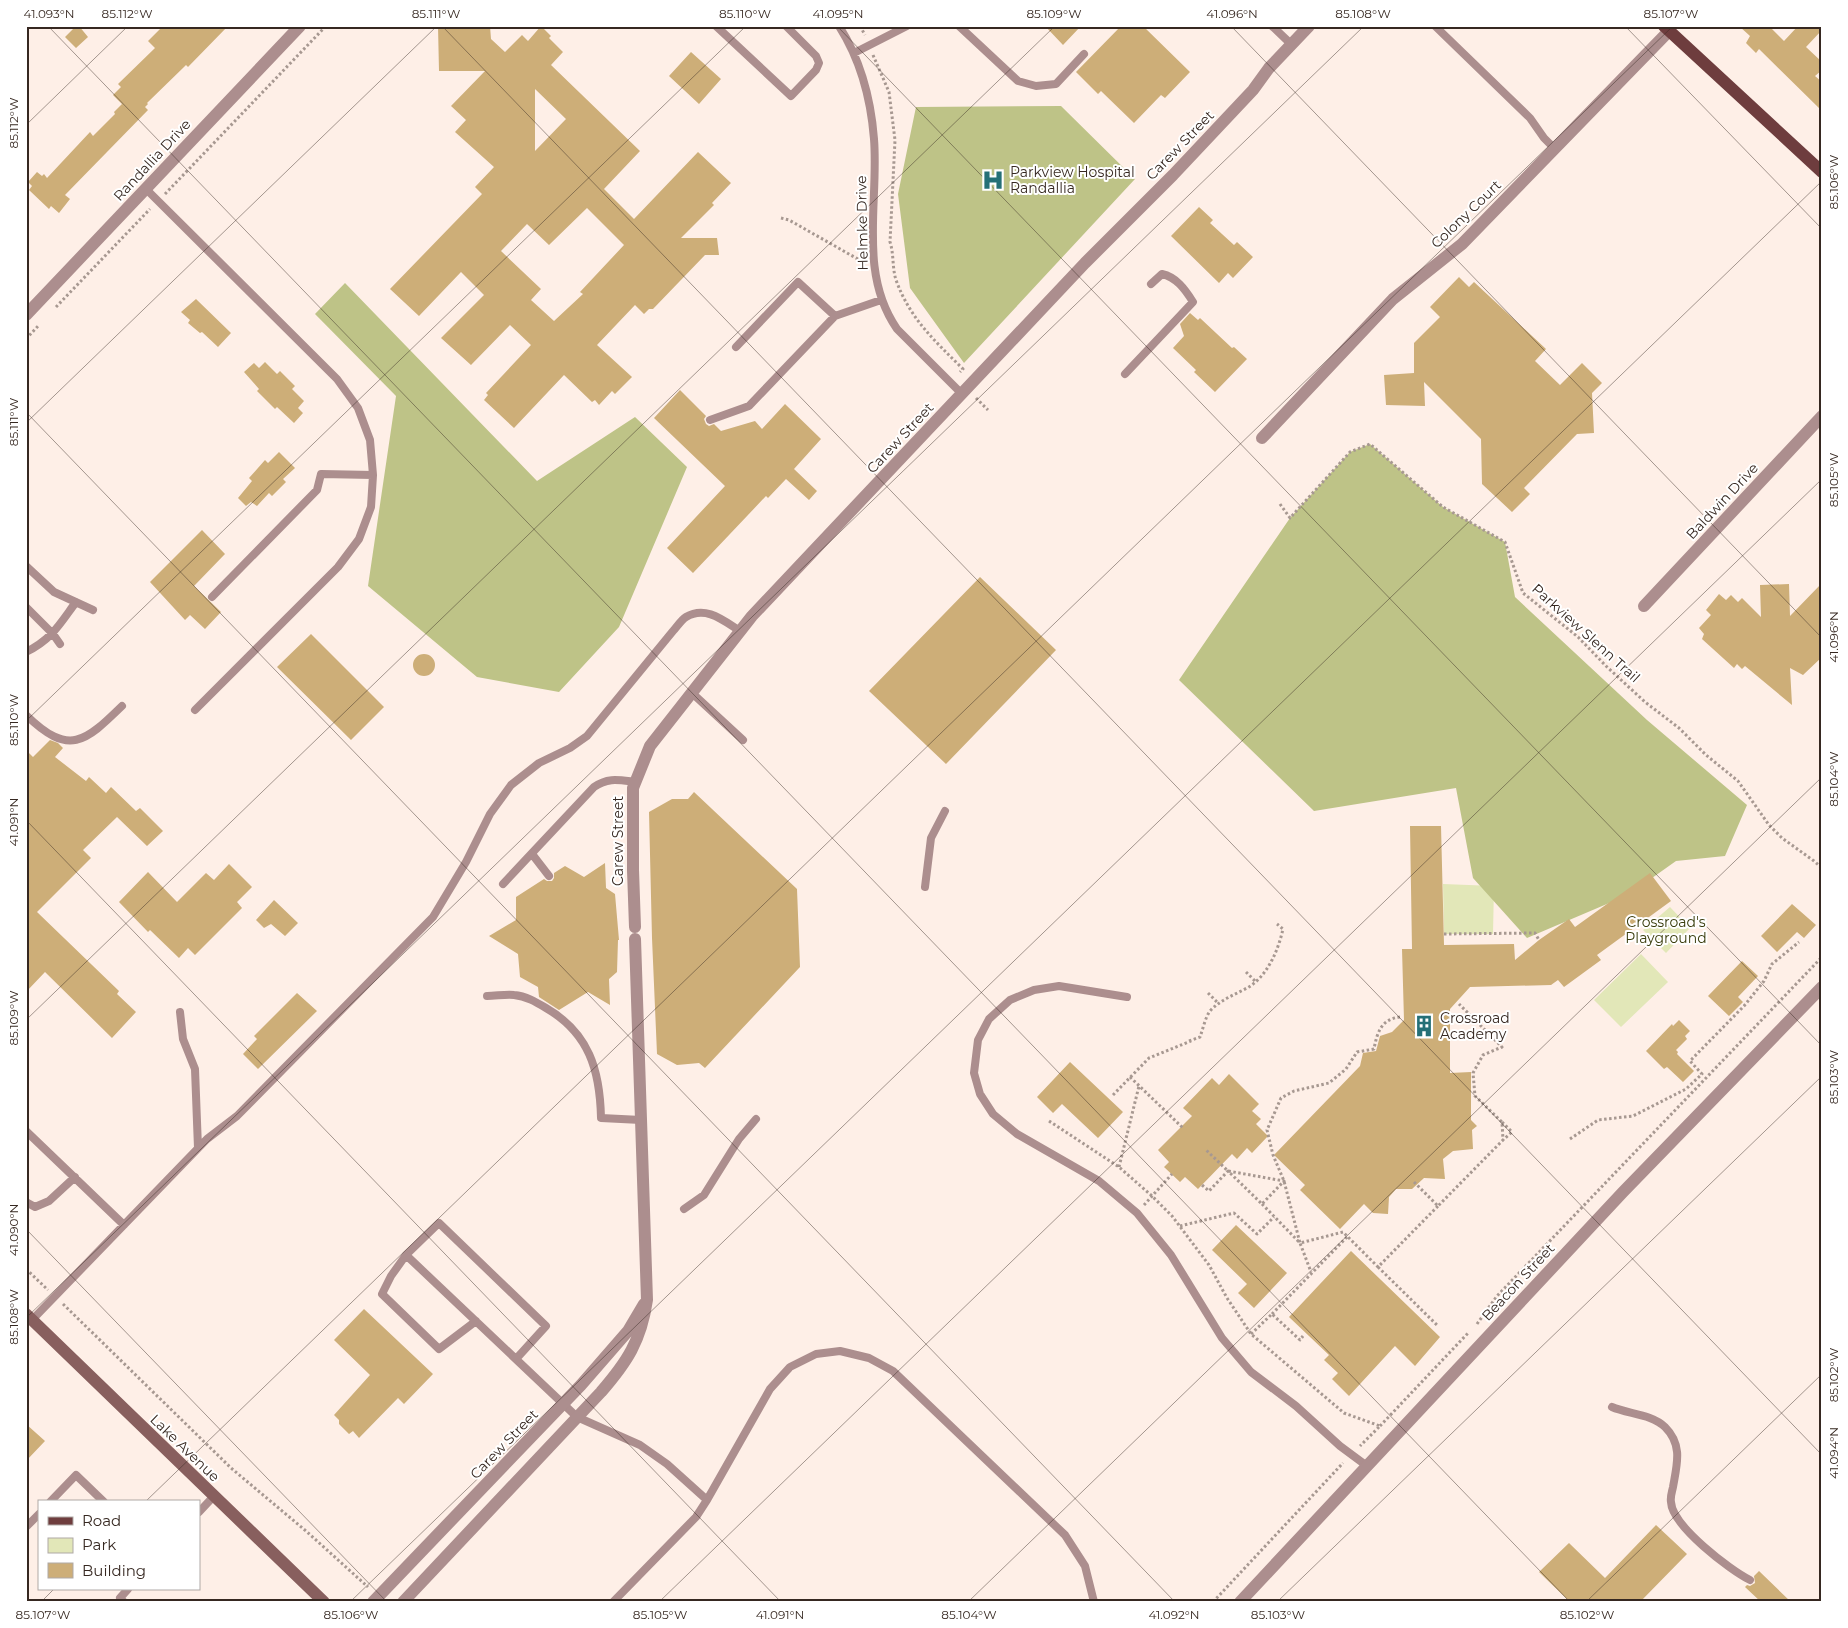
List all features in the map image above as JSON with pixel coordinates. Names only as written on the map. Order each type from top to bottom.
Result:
[{"type":"main road","points":[[1667,29],[1822,172]]},
{"type":"main road","name":"Lake Avenue","points":[[29,1317],[324,1602]]},
{"type":"street","name":"Randallia Drive","points":[[26,315],[300,26]]},
{"type":"street","name":"Carew Street","points":[[403,1602],[623,1366],[633,1349],[644,1321],[647,1300],[632,870],[633,788],[650,746],[752,616],[1085,263],[1253,90],[1270,68],[1309,26]]},
{"type":"street","name":"Colony Court","points":[[1262,438],[1393,299],[1462,244],[1667,29]]},
{"type":"street","name":"Baldwin Drive","points":[[1644,606],[1822,416]]},
{"type":"street","name":"Beacon Street","points":[[1240,1602],[1623,1192],[1822,987]]},
{"type":"street","name":"Carew Street","points":[[373,1602],[563,1404],[628,1331],[647,1300]]},
{"type":"lane","points":[[716,26],[791,96],[816,70],[819,63],[816,56],[786,26]]},
{"type":"lane","name":"Helmke Drive","points":[[839,26],[854,54],[864,81],[871,109],[874,140],[874,262],[881,300],[888,317],[897,329],[965,391]]},
{"type":"lane","points":[[854,54],[907,26]]},
{"type":"lane","points":[[959,26],[1018,81],[1036,86],[1056,84],[1084,54]]},
{"type":"lane","points":[[1272,26],[1292,45]]},
{"type":"lane","points":[[1435,26],[1530,118],[1544,138],[1554,148]]},
{"type":"lane","points":[[146,189],[337,379],[358,408],[370,440],[373,475],[371,507],[360,538],[338,567],[194,710]]},
{"type":"lane","points":[[1125,374],[1192,302],[1187,292],[1171,276],[1162,274],[1151,284]]},
{"type":"lane","points":[[736,347],[798,282],[835,316]]},
{"type":"lane","points":[[710,420],[749,406],[835,316],[881,300]]},
{"type":"lane","points":[[212,597],[317,490],[321,474],[373,475]]},
{"type":"lane","points":[[26,566],[54,592],[93,610]]},
{"type":"lane","points":[[26,652],[42,644],[53,634],[76,602]]},
{"type":"lane","points":[[26,607],[53,634],[60,644]]},
{"type":"lane","points":[[29,1317],[54,1296],[207,1139],[237,1116],[433,917],[466,862],[490,814],[511,785],[539,763],[570,748],[587,736],[687,616],[704,612],[719,618],[740,632]]},
{"type":"lane","points":[[692,693],[743,740]]},
{"type":"lane","points":[[26,715],[54,738],[67,741],[78,740],[97,731],[122,706]]},
{"type":"lane","points":[[504,884],[594,787],[603,781],[617,779],[636,782]]},
{"type":"lane","points":[[925,887],[931,838],[945,811]]},
{"type":"lane","points":[[532,854],[549,876]]},
{"type":"lane","points":[[1127,996],[1059,986],[1034,990],[1010,1000],[989,1019],[978,1040],[974,1073],[980,1094],[992,1114],[1017,1134],[1099,1181],[1137,1212],[1171,1255],[1222,1338],[1251,1372],[1296,1406],[1340,1446],[1367,1466]]},
{"type":"lane","points":[[487,996],[514,995],[532,1000],[557,1015],[575,1032],[589,1052],[597,1073],[601,1118],[641,1120]]},
{"type":"lane","points":[[180,1012],[183,1039],[195,1069],[198,1148]]},
{"type":"lane","points":[[684,1210],[704,1195],[739,1139],[756,1119]]},
{"type":"lane","points":[[26,1131],[124,1225]]},
{"type":"lane","points":[[26,1202],[35,1207],[49,1201],[75,1177]]},
{"type":"lane","points":[[476,1321],[439,1350],[382,1294],[391,1276],[406,1255],[439,1223],[546,1326],[516,1359]]},
{"type":"lane","points":[[406,1255],[577,1417],[640,1445],[667,1464],[707,1500]]},
{"type":"lane","points":[[613,1602],[696,1517],[770,1389],[790,1367],[816,1354],[840,1351],[869,1358],[893,1372],[1065,1535],[1085,1566],[1094,1602]]},
{"type":"lane","points":[[1612,1407],[1625,1413],[1645,1416],[1664,1426],[1677,1443],[1677,1459],[1670,1503],[1680,1521],[1694,1538],[1719,1561],[1750,1580]]},
{"type":"lane","points":[[52,1500],[76,1475],[102,1500]]},
{"type":"lane","points":[[200,1511],[214,1496]]},
{"type":"lane","points":[[26,1527],[38,1515]]},
{"type":"lane","points":[[124,1602],[120,1598],[127,1590]]},
{"type":"path","points":[[53,311],[326,26]]},
{"type":"path","points":[[860,26],[889,92],[895,140],[890,242],[893,250],[895,274],[903,297],[914,317],[925,331],[963,369],[956,377],[965,391],[988,410]]},
{"type":"path","points":[[781,218],[789,220],[862,262],[874,262]]},
{"type":"path","points":[[26,339],[40,324]]},
{"type":"path","name":"Parkview Slenn Trail","points":[[1280,504],[1290,518],[1350,452],[1370,444],[1444,508],[1506,542],[1523,593],[1578,637],[1645,702],[1679,728],[1706,755],[1738,781],[1769,825],[1782,838],[1814,860],[1822,868]]},
{"type":"path","points":[[1113,1095],[1149,1058],[1200,1037],[1209,1013],[1218,1003],[1256,982],[1271,963],[1280,942],[1283,929],[1277,924]]},
{"type":"path","points":[[1444,934],[1535,934],[1539,940]]},
{"type":"path","points":[[1570,1139],[1598,1120],[1633,1116],[1686,1089],[1702,1074],[1690,1061],[1744,1006],[1764,981],[1772,964],[1799,942]]},
{"type":"path","points":[[1213,1602],[1352,1454],[1478,1324],[1497,1296],[1822,957]]},
{"type":"path","points":[[1246,972],[1256,982]]},
{"type":"path","points":[[1208,993],[1218,1003]]},
{"type":"path","points":[[1378,1267],[1512,1132],[1475,1096],[1473,1073],[1483,1055],[1502,1047],[1459,1004]]},
{"type":"path","points":[[1311,1272],[1300,1243],[1284,1181],[1273,1155],[1267,1130],[1282,1098],[1294,1091],[1328,1083],[1346,1069],[1358,1052],[1374,1049],[1378,1031],[1390,1018],[1400,1017]]},
{"type":"path","points":[[1130,1077],[1183,1128]]},
{"type":"path","points":[[1119,1166],[1139,1086]]},
{"type":"path","points":[[1049,1121],[1119,1166],[1152,1196],[1180,1226],[1209,1265],[1227,1298],[1251,1334],[1344,1414],[1380,1426]]},
{"type":"path","points":[[1502,1122],[1503,1140]]},
{"type":"path","points":[[1205,1149],[1300,1243]]},
{"type":"path","points":[[1228,1171],[1284,1181]]},
{"type":"path","points":[[1202,1185],[1209,1191],[1228,1171]]},
{"type":"path","points":[[1152,1196],[1172,1174]]},
{"type":"path","points":[[1262,1204],[1284,1181]]},
{"type":"path","points":[[1414,1182],[1438,1206]]},
{"type":"path","points":[[1180,1226],[1234,1213],[1257,1234],[1274,1217]]},
{"type":"path","points":[[1300,1243],[1343,1232],[1437,1325]]},
{"type":"path","points":[[1251,1334],[1348,1236]]},
{"type":"path","points":[[26,1269],[231,1468],[371,1589]]},
{"type":"path","points":[[1272,1314],[1300,1340],[1303,1336]]},
{"type":"green space","points":[[1061,106],[1135,179],[964,363],[910,288],[898,194],[916,107]]},
{"type":"green space","points":[[345,283],[537,481],[635,417],[687,467],[619,627],[559,692],[477,677],[368,586],[396,396],[315,314]]},
{"type":"green space","points":[[1370,444],[1443,507],[1505,542],[1515,597],[1647,720],[1747,805],[1725,856],[1676,861],[1628,895],[1527,938],[1473,878],[1456,788],[1314,811],[1179,680],[1290,518],[1350,452]]},
{"type":"green space","points":[[1443,884],[1494,886],[1493,934],[1444,934]]},
{"type":"green space","name":"Crossroad's Playground","points":[[1670,907],[1690,928],[1666,953],[1643,930]]},
{"type":"green space","points":[[1641,954],[1668,982],[1621,1027],[1594,1000]]},
{"type":"building","points":[[76,26],[79,26],[88,37],[76,48],[65,37]]},
{"type":"building","points":[[163,26],[228,26],[188,67],[186,65],[147,103],[145,107],[148,110],[65,195],[70,199],[59,213],[51,206],[49,209],[29,190],[32,186],[28,182],[37,172],[42,176],[44,174],[47,178],[90,132],[93,136],[115,114],[114,112],[122,104],[113,95],[121,87],[118,84],[155,48],[148,41]]},
{"type":"building","points":[[438,26],[490,26],[491,39],[505,52],[522,35],[528,41],[541,26],[551,36],[549,38],[563,52],[551,65],[640,151],[604,189],[634,219],[698,152],[731,183],[712,203],[714,205],[681,238],[717,238],[719,255],[705,255],[653,309],[649,309],[644,314],[635,305],[597,345],[632,377],[615,394],[612,391],[599,405],[595,400],[592,402],[564,375],[514,428],[484,400],[488,395],[486,393],[531,345],[510,325],[471,365],[441,338],[484,295],[461,272],[419,316],[390,289],[482,194],[475,187],[494,167],[455,132],[466,120],[451,106],[485,71],[439,71]],"holes":[[[535,89],[566,119],[535,151]],[[587,208],[624,245],[580,292],[583,294],[554,321],[531,300],[541,289],[501,251],[527,224],[549,245]]]},
{"type":"building","points":[[1045,26],[1081,26],[1063,45]]},
{"type":"building","points":[[1121,26],[1143,26],[1190,72],[1165,98],[1161,95],[1134,123],[1101,91],[1098,94],[1076,72]]},
{"type":"building","points":[[1739,26],[1769,26],[1784,41],[1798,26],[1822,26],[1822,30],[1806,47],[1822,62],[1822,70],[1815,76],[1822,82],[1822,111],[1759,49],[1756,53],[1746,43],[1750,36]]},
{"type":"building","points":[[691,52],[721,79],[699,104],[669,76]]},
{"type":"building","points":[[1199,207],[1213,220],[1210,223],[1234,245],[1237,242],[1253,257],[1233,278],[1228,273],[1219,283],[1171,236]]},
{"type":"building","points":[[1459,277],[1469,287],[1474,282],[1546,349],[1535,361],[1560,385],[1582,363],[1602,383],[1592,393],[1594,433],[1577,434],[1524,488],[1530,494],[1512,512],[1482,484],[1481,439],[1424,382],[1425,406],[1386,405],[1384,375],[1414,373],[1414,343],[1440,317],[1430,307]]},
{"type":"building","points":[[196,299],[231,333],[218,347],[202,332],[200,333],[188,323],[190,320],[181,312]]},
{"type":"building","points":[[1190,313],[1198,320],[1200,318],[1232,348],[1234,347],[1247,359],[1215,392],[1173,348],[1184,336],[1180,324]]},
{"type":"building","points":[[265,362],[277,374],[280,371],[295,386],[292,389],[304,401],[298,408],[303,413],[294,423],[277,407],[275,409],[257,391],[259,389],[244,372],[254,363],[259,368]]},
{"type":"building","points":[[680,390],[706,416],[704,419],[706,424],[709,426],[714,424],[721,431],[755,421],[762,429],[785,404],[821,439],[794,469],[817,491],[809,500],[786,479],[768,498],[766,496],[693,573],[667,548],[725,486],[654,418]]},
{"type":"building","points":[[279,452],[295,468],[283,479],[286,482],[272,496],[269,493],[257,506],[251,502],[246,506],[238,498],[252,481],[249,478],[265,460],[268,463]]},
{"type":"building","points":[[202,530],[225,554],[194,586],[221,612],[205,629],[190,615],[185,620],[150,582]]},
{"type":"building","points":[[980,577],[1056,650],[946,764],[869,691]]},
{"type":"building","points":[[1822,583],[1822,657],[1803,675],[1790,668],[1792,705],[1745,666],[1742,669],[1737,664],[1734,668],[1702,639],[1704,634],[1699,628],[1711,615],[1706,610],[1719,594],[1726,600],[1731,595],[1738,602],[1742,598],[1761,617],[1760,585],[1789,584],[1790,616]]},
{"type":"building","points":[[311,634],[384,707],[351,740],[277,667]]},
{"type":"building","points":[[420,654],[428,654],[435,661],[435,669],[428,676],[420,676],[413,669],[413,661]]},
{"type":"building","points":[[50,740],[58,743],[63,748],[55,757],[86,781],[89,777],[106,793],[111,787],[136,811],[140,808],[163,831],[147,846],[117,817],[83,850],[91,858],[37,912],[119,991],[117,994],[136,1012],[112,1038],[45,972],[26,992],[26,750],[33,757]]},
{"type":"building","points":[[694,792],[797,889],[800,967],[705,1068],[699,1063],[677,1065],[657,1054],[652,938],[649,812],[672,799],[688,799]]},
{"type":"building","name":"Crossroad Academy","points":[[1410,826],[1441,826],[1444,945],[1514,944],[1515,960],[1569,919],[1575,927],[1650,873],[1671,901],[1597,955],[1601,960],[1564,987],[1558,980],[1551,985],[1470,987],[1450,1009],[1450,1073],[1471,1072],[1471,1120],[1477,1126],[1472,1130],[1473,1149],[1453,1151],[1443,1159],[1445,1179],[1424,1178],[1412,1189],[1396,1189],[1389,1197],[1388,1214],[1373,1213],[1364,1204],[1340,1229],[1300,1190],[1305,1185],[1274,1155],[1360,1066],[1363,1053],[1376,1051],[1380,1036],[1392,1032],[1404,1020],[1402,949],[1412,949]]},
{"type":"building","points":[[605,863],[606,888],[615,894],[619,940],[617,972],[609,979],[610,1005],[588,992],[559,1010],[539,997],[538,987],[520,977],[518,954],[489,936],[516,920],[516,897],[544,879],[552,881],[554,873],[565,866],[584,877]]},
{"type":"building","points":[[229,864],[252,887],[237,902],[242,908],[195,955],[188,948],[179,958],[150,930],[148,932],[119,902],[148,872],[177,902],[206,873],[214,880]]},
{"type":"building","points":[[274,900],[298,923],[285,936],[271,924],[264,928],[256,920]]},
{"type":"building","points":[[1792,904],[1816,925],[1804,938],[1797,932],[1777,952],[1761,936]]},
{"type":"building","points":[[1742,961],[1758,976],[1738,997],[1743,1002],[1729,1016],[1708,996]]},
{"type":"building","points":[[297,993],[317,1011],[258,1069],[243,1054],[257,1039],[254,1036]]},
{"type":"building","points":[[1679,1020],[1690,1031],[1685,1036],[1687,1039],[1676,1050],[1677,1054],[1694,1071],[1683,1082],[1667,1067],[1664,1069],[1646,1051],[1672,1024],[1673,1026]]},
{"type":"building","points":[[1070,1062],[1123,1112],[1098,1138],[1062,1104],[1053,1113],[1037,1097]]},
{"type":"building","points":[[1229,1074],[1259,1104],[1252,1111],[1261,1119],[1256,1124],[1268,1136],[1252,1153],[1247,1148],[1237,1159],[1232,1154],[1198,1189],[1185,1177],[1180,1182],[1164,1167],[1169,1162],[1158,1150],[1192,1116],[1183,1108],[1212,1078],[1219,1085]]},
{"type":"building","points":[[1236,1225],[1287,1273],[1254,1308],[1238,1293],[1247,1284],[1212,1250]]},
{"type":"building","points":[[1351,1251],[1440,1337],[1415,1366],[1395,1346],[1349,1396],[1332,1379],[1338,1373],[1324,1360],[1329,1355],[1289,1317]]},
{"type":"building","points":[[364,1309],[433,1374],[404,1404],[398,1398],[359,1438],[353,1431],[349,1434],[339,1424],[339,1420],[334,1415],[370,1375],[334,1340]]},
{"type":"building","points":[[26,1424],[45,1441],[26,1461]]},
{"type":"building","points":[[1656,1525],[1687,1554],[1640,1602],[1570,1602],[1539,1572],[1569,1543],[1605,1578]]},
{"type":"building","points":[[1759,1571],[1791,1602],[1761,1602],[1745,1587],[1755,1583],[1754,1576]]},
{"type":"place","name":"Parkview Hospital Randallia","points":[[993,180]]},
{"type":"place","name":"Crossroad Academy","points":[[1424,1026]]}]
